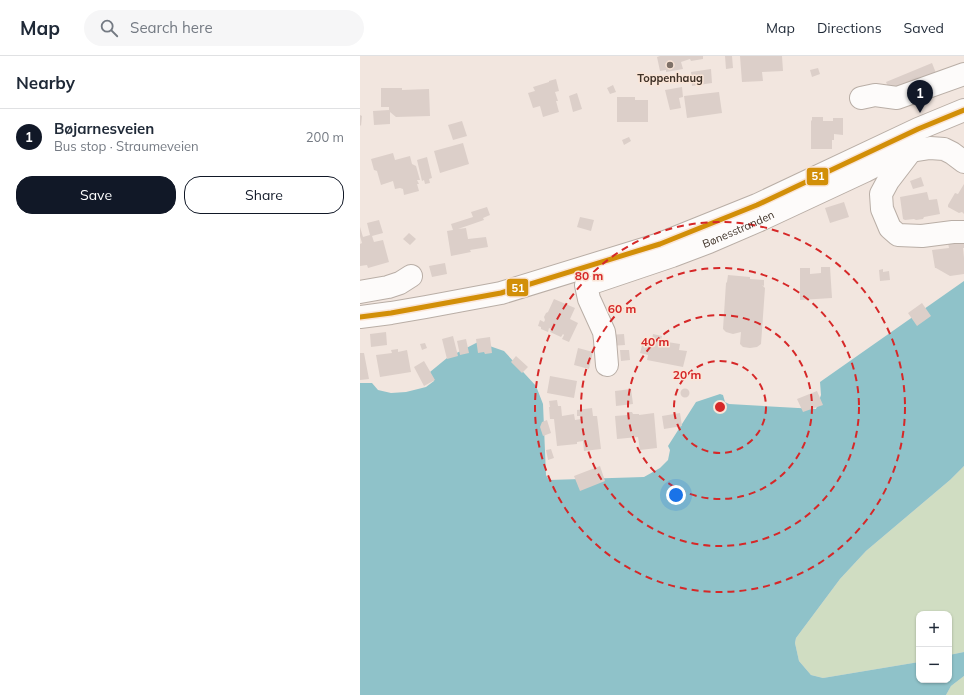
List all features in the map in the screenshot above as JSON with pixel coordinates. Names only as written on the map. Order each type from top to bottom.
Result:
[{"type":"main road","points":[[861,98],[875,95],[897,98],[964,74]]},
{"type":"main road","points":[[360,317],[426,308],[501,292],[660,244],[757,205],[918,129],[964,110]]},
{"type":"main road","name":"Bønesstranden","points":[[608,365],[604,332],[589,299],[586,285],[709,242],[760,220],[890,158],[911,151],[930,148],[944,149],[964,162]]},
{"type":"main road","points":[[911,151],[888,181],[881,194],[882,209],[890,228],[898,235],[914,236],[964,232]]},
{"type":"main road","points":[[360,292],[388,287],[411,276]]},
{"type":"green space","points":[[964,466],[964,652],[952,654],[952,611],[916,611],[916,662],[823,678],[811,675],[799,661],[795,643],[796,638],[840,579],[866,551],[950,480]]},
{"type":"green space","points":[[964,676],[964,695],[946,695],[951,686]]},
{"type":"water","points":[[964,281],[964,466],[950,480],[866,551],[840,579],[796,638],[795,643],[799,661],[811,675],[823,678],[916,662],[916,683],[952,683],[952,654],[964,652],[964,676],[951,686],[946,695],[360,695],[360,383],[372,383],[378,390],[391,393],[406,392],[426,387],[434,381],[430,372],[447,358],[478,342],[504,351],[536,386],[543,404],[546,475],[549,480],[644,477],[660,468],[668,460],[670,450],[668,446],[696,402],[720,394],[723,395],[725,402],[729,404],[816,409],[821,395],[820,382]]},
{"type":"building","name":"Toppenhaug","points":[[703,56],[703,59],[691,61],[690,59],[681,62],[683,69],[666,72],[666,70],[660,71],[657,57]]},
{"type":"building","points":[[725,56],[732,56],[733,68],[726,69]]},
{"type":"building","points":[[740,56],[782,56],[783,71],[762,72],[763,81],[742,82]]},
{"type":"building","points":[[932,63],[936,73],[890,92],[886,82]]},
{"type":"building","points":[[818,68],[820,74],[812,77],[810,70]]},
{"type":"building","points":[[711,69],[712,83],[692,86],[691,72]]},
{"type":"building","points":[[556,79],[559,91],[555,92],[559,112],[543,117],[540,106],[533,108],[528,93],[535,91],[533,87]]},
{"type":"building","points":[[613,85],[616,92],[610,94],[607,88]]},
{"type":"building","points":[[682,87],[683,97],[679,98],[681,108],[670,110],[665,90]]},
{"type":"building","points":[[381,88],[402,88],[402,90],[429,89],[430,116],[396,117],[390,112],[390,124],[374,125],[373,111],[389,110],[389,107],[381,107]]},
{"type":"building","points":[[719,92],[722,113],[687,118],[684,96]]},
{"type":"building","points":[[577,93],[582,109],[573,112],[569,96]]},
{"type":"building","points":[[617,97],[635,97],[635,100],[648,100],[648,122],[617,122]]},
{"type":"building","points":[[360,115],[362,116],[361,126],[360,125]]},
{"type":"building","points":[[812,117],[823,117],[823,121],[833,121],[833,118],[843,118],[843,135],[834,134],[832,149],[811,149]]},
{"type":"building","points":[[462,121],[467,136],[453,140],[448,125]]},
{"type":"building","points":[[629,137],[631,141],[624,145],[622,140]]},
{"type":"building","points":[[463,143],[469,164],[440,173],[434,151]]},
{"type":"building","points":[[393,153],[395,160],[410,156],[412,164],[416,166],[420,180],[417,180],[419,184],[417,184],[419,191],[404,195],[403,189],[395,189],[393,181],[381,185],[377,171],[374,170],[371,159]]},
{"type":"building","points":[[427,157],[432,178],[429,179],[430,183],[425,184],[424,180],[422,181],[417,160]]},
{"type":"building","points":[[921,177],[924,186],[913,189],[910,181]]},
{"type":"building","points":[[964,184],[964,214],[948,207],[948,205],[955,193],[958,194]]},
{"type":"building","points":[[927,192],[929,200],[937,199],[940,214],[916,220],[903,219],[900,197]]},
{"type":"building","points":[[844,202],[849,217],[830,223],[825,208]]},
{"type":"building","points":[[487,207],[490,215],[483,218],[484,220],[458,229],[466,228],[468,239],[486,237],[488,247],[470,250],[471,252],[451,256],[447,231],[453,230],[451,224],[473,217],[471,212]]},
{"type":"building","points":[[580,217],[594,220],[591,231],[577,227]]},
{"type":"building","points":[[379,220],[383,233],[372,236],[374,242],[383,240],[389,262],[368,268],[367,265],[360,266],[360,244],[362,243],[360,227],[363,237],[370,235],[367,223]]},
{"type":"building","points":[[409,233],[416,239],[410,245],[403,239]]},
{"type":"building","points":[[964,236],[964,274],[950,276],[935,268],[932,250],[949,248],[947,238]]},
{"type":"building","points":[[445,263],[447,274],[432,277],[429,266]]},
{"type":"building","points":[[821,267],[830,267],[832,298],[800,300],[800,268],[810,268],[810,274],[821,273]]},
{"type":"building","points":[[883,269],[883,272],[889,271],[890,280],[880,281],[879,270]]},
{"type":"building","points":[[728,275],[764,280],[764,286],[762,285],[765,288],[761,344],[757,347],[743,347],[740,344],[741,332],[733,334],[726,332],[723,329],[726,283]]},
{"type":"building","points":[[554,299],[575,308],[570,319],[578,323],[569,342],[562,339],[563,334],[561,337],[550,332],[551,329],[549,328],[548,332],[538,326],[540,320],[544,322],[544,317]]},
{"type":"building","points":[[922,303],[931,316],[917,326],[908,313]]},
{"type":"building","points":[[386,332],[387,345],[371,347],[370,334]]},
{"type":"building","points":[[624,334],[625,345],[610,346],[609,335]]},
{"type":"building","points":[[653,334],[662,336],[661,341],[680,344],[679,350],[687,351],[683,367],[647,360],[648,355],[640,353],[643,342],[651,344]]},
{"type":"building","points":[[453,336],[458,356],[447,359],[442,339]]},
{"type":"building","points":[[490,337],[492,353],[478,353],[476,339]]},
{"type":"building","points":[[466,339],[469,353],[460,355],[457,341]]},
{"type":"building","points":[[425,343],[427,348],[422,350],[420,344]]},
{"type":"building","points":[[578,348],[593,352],[589,369],[574,365]]},
{"type":"building","points":[[398,349],[398,352],[407,350],[411,372],[380,377],[376,355],[392,353],[391,350]]},
{"type":"building","points":[[620,350],[629,350],[630,360],[621,361]]},
{"type":"building","points":[[360,353],[364,353],[369,379],[360,380]]},
{"type":"building","points":[[516,356],[528,367],[522,373],[511,362]]},
{"type":"building","points":[[424,361],[435,380],[424,386],[414,367]]},
{"type":"building","points":[[550,376],[577,381],[574,398],[547,393]]},
{"type":"building","points":[[685,388],[690,393],[685,398],[680,393]]},
{"type":"building","points":[[631,389],[633,404],[616,406],[615,391]]},
{"type":"building","points":[[817,391],[823,405],[803,412],[797,399]]},
{"type":"building","points":[[557,400],[558,406],[561,406],[562,416],[574,414],[575,420],[581,419],[580,416],[577,416],[577,410],[592,408],[593,416],[597,416],[601,449],[584,451],[583,441],[577,442],[577,444],[557,446],[554,419],[550,419],[549,401]]},
{"type":"building","points":[[627,412],[632,412],[633,414],[639,415],[654,413],[657,448],[640,450],[638,437],[617,439],[615,416],[627,415]]},
{"type":"building","points":[[680,413],[682,426],[664,429],[662,416]]},
{"type":"building","points":[[547,420],[551,433],[543,436],[540,427],[542,422]]},
{"type":"building","points":[[551,449],[554,458],[548,460],[546,450]]},
{"type":"building","points":[[600,466],[605,481],[580,491],[574,476]]},
{"type":"transit line","name":"51","points":[[360,317],[391,313],[501,293],[660,244],[757,205],[918,129],[964,110]]},
{"type":"place","name":"Toppenhaug","points":[[670,65]]},
{"type":"place","name":"Bøjarnesveien","points":[[920,113]]}]
